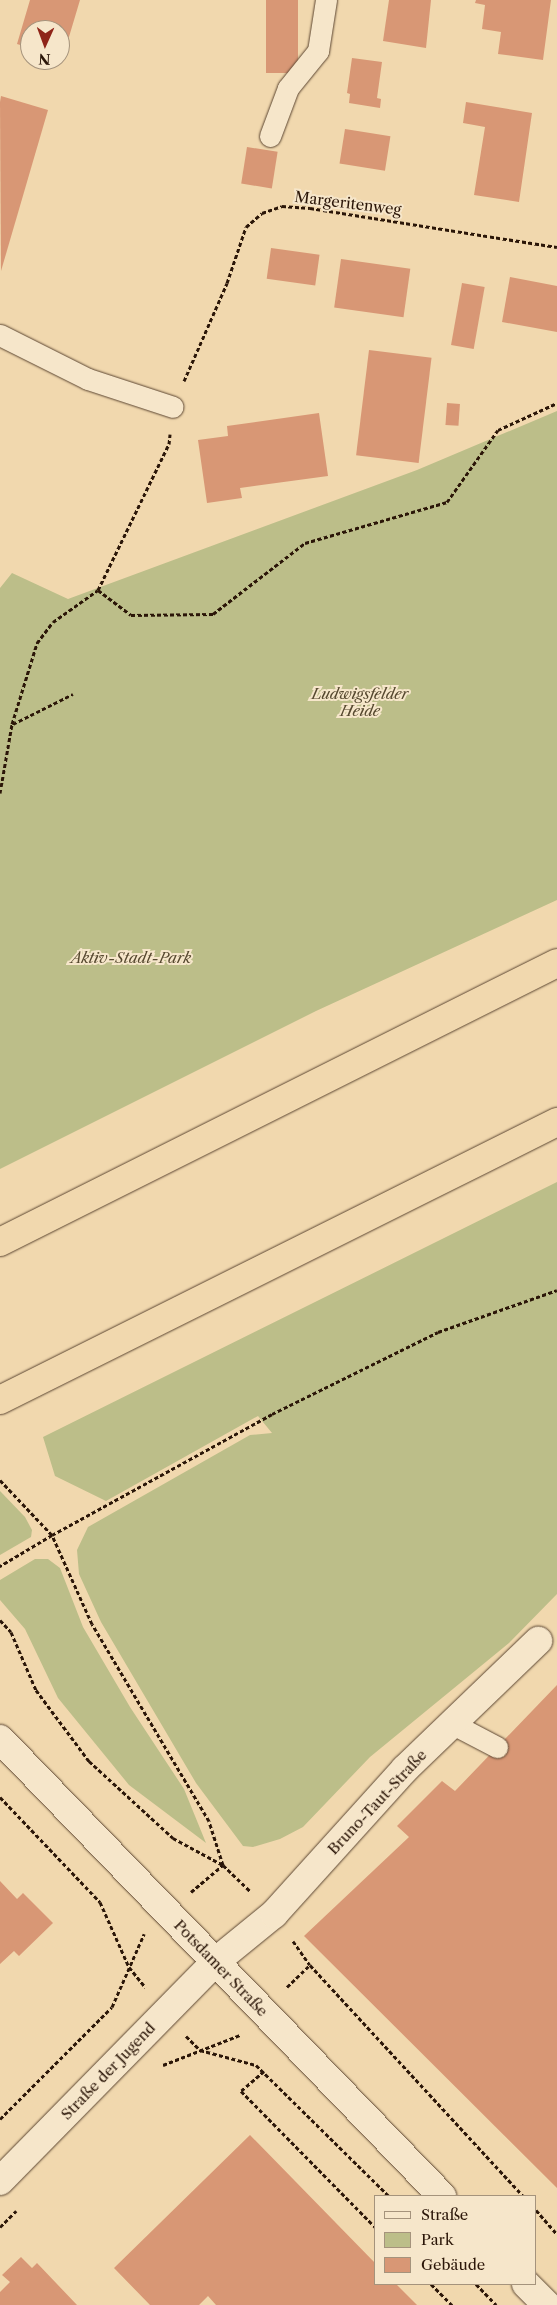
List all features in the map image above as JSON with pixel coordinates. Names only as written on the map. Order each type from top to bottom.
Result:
[{"type":"highway","points":[[0,1242],[557,963]]},
{"type":"highway","points":[[0,1400],[557,1122]]},
{"type":"street","name":"Bruno-Taut-Straße","points":[[215,1962],[274,1914],[451,1723],[538,1641]]},
{"type":"street","name":"Potsdamer Straße","points":[[0,1740],[441,2195]]},
{"type":"street","name":"Straße der Jugend","points":[[0,2181],[215,1962]]},
{"type":"street","points":[[527,2285],[547,2305]]},
{"type":"lane","points":[[270,136],[288,88],[318,51],[326,0]]},
{"type":"lane","points":[[0,335],[88,379],[172,408]]},
{"type":"lane","points":[[451,1723],[496,1748]]},
{"type":"path","name":"Margeritenweg","points":[[98,590],[169,444],[172,408],[227,283],[246,227],[262,213],[282,206],[310,208],[557,247]]},
{"type":"path","points":[[0,793],[12,724],[37,643],[53,622],[98,590],[131,615],[213,614],[305,542],[447,502],[498,430],[557,403]]},
{"type":"path","points":[[12,724],[73,694]]},
{"type":"path","points":[[0,1566],[52,1535],[272,1414],[438,1332],[557,1290]]},
{"type":"path","points":[[0,1480],[52,1535],[92,1624],[209,1821],[223,1865]]},
{"type":"path","points":[[0,2119],[112,2007],[129,1967]]},
{"type":"path","points":[[264,2071],[241,2092],[374,2226]]},
{"type":"path","points":[[537,2211],[557,2234]]},
{"type":"path","points":[[432,2285],[452,2305]]},
{"type":"path","points":[[477,2285],[496,2305]]},
{"type":"green space","name":"Ludwigsfelder Heide","points":[[557,411],[557,900],[316,1011],[0,1169],[0,588],[12,573],[68,599],[417,470]]},
{"type":"green space","points":[[557,1182],[557,1594],[509,1643],[370,1757],[303,1827],[280,1839],[253,1847],[243,1846],[196,1783],[101,1622],[79,1574],[77,1550],[88,1527],[250,1435],[272,1433],[258,1416],[106,1501],[55,1476],[43,1437]]},
{"type":"green space","points":[[0,1491],[25,1517],[32,1530],[31,1537],[0,1555]]},
{"type":"green space","points":[[35,1559],[48,1559],[60,1568],[83,1627],[130,1707],[184,1789],[206,1843],[129,1785],[58,1698],[25,1629],[0,1600],[0,1580]]},
{"type":"building","points":[[30,0],[80,0],[70,34],[70,20],[24,20]]},
{"type":"building","points":[[266,0],[298,0],[298,73],[266,73]]},
{"type":"building","points":[[389,0],[431,0],[426,48],[383,41]]},
{"type":"building","points":[[476,0],[551,0],[543,60],[498,54],[501,32],[482,29],[485,5],[475,3]]},
{"type":"building","points":[[20,34],[20,45],[17,44]]},
{"type":"building","points":[[352,58],[382,62],[377,98],[381,99],[380,108],[349,103],[350,94],[347,93]]},
{"type":"building","points":[[1,96],[48,110],[1,271],[0,102]]},
{"type":"building","points":[[466,102],[532,113],[519,202],[474,195],[485,127],[463,123]]},
{"type":"building","points":[[345,129],[390,136],[385,171],[340,164]]},
{"type":"building","points":[[247,147],[278,152],[272,188],[241,184]]},
{"type":"building","points":[[271,248],[320,255],[315,286],[267,279]]},
{"type":"building","points":[[341,259],[410,269],[403,317],[334,308]]},
{"type":"building","points":[[510,277],[557,286],[557,332],[502,322]]},
{"type":"building","points":[[462,283],[485,287],[474,349],[451,345]]},
{"type":"building","points":[[369,350],[432,358],[419,463],[356,455]]},
{"type":"building","points":[[447,403],[460,404],[458,426],[445,425]]},
{"type":"building","points":[[319,413],[328,476],[240,488],[242,498],[207,503],[198,440],[228,436],[227,426]]},
{"type":"building","points":[[557,1685],[557,2188],[304,1936],[409,1837],[397,1826],[442,1781],[455,1791]]},
{"type":"building","points":[[0,1881],[17,1899],[23,1893],[53,1923],[19,1956],[14,1951],[0,1964]]},
{"type":"building","points":[[250,2135],[374,2262],[374,2285],[397,2285],[417,2305],[216,2305],[208,2296],[199,2305],[150,2305],[114,2268]]},
{"type":"building","points":[[21,2257],[32,2268],[37,2263],[77,2305],[0,2305],[0,2292],[10,2282],[2,2275]]},
{"type":"park label","name":"Aktiv-Stadt-Park","points":[[131,958]]}]
